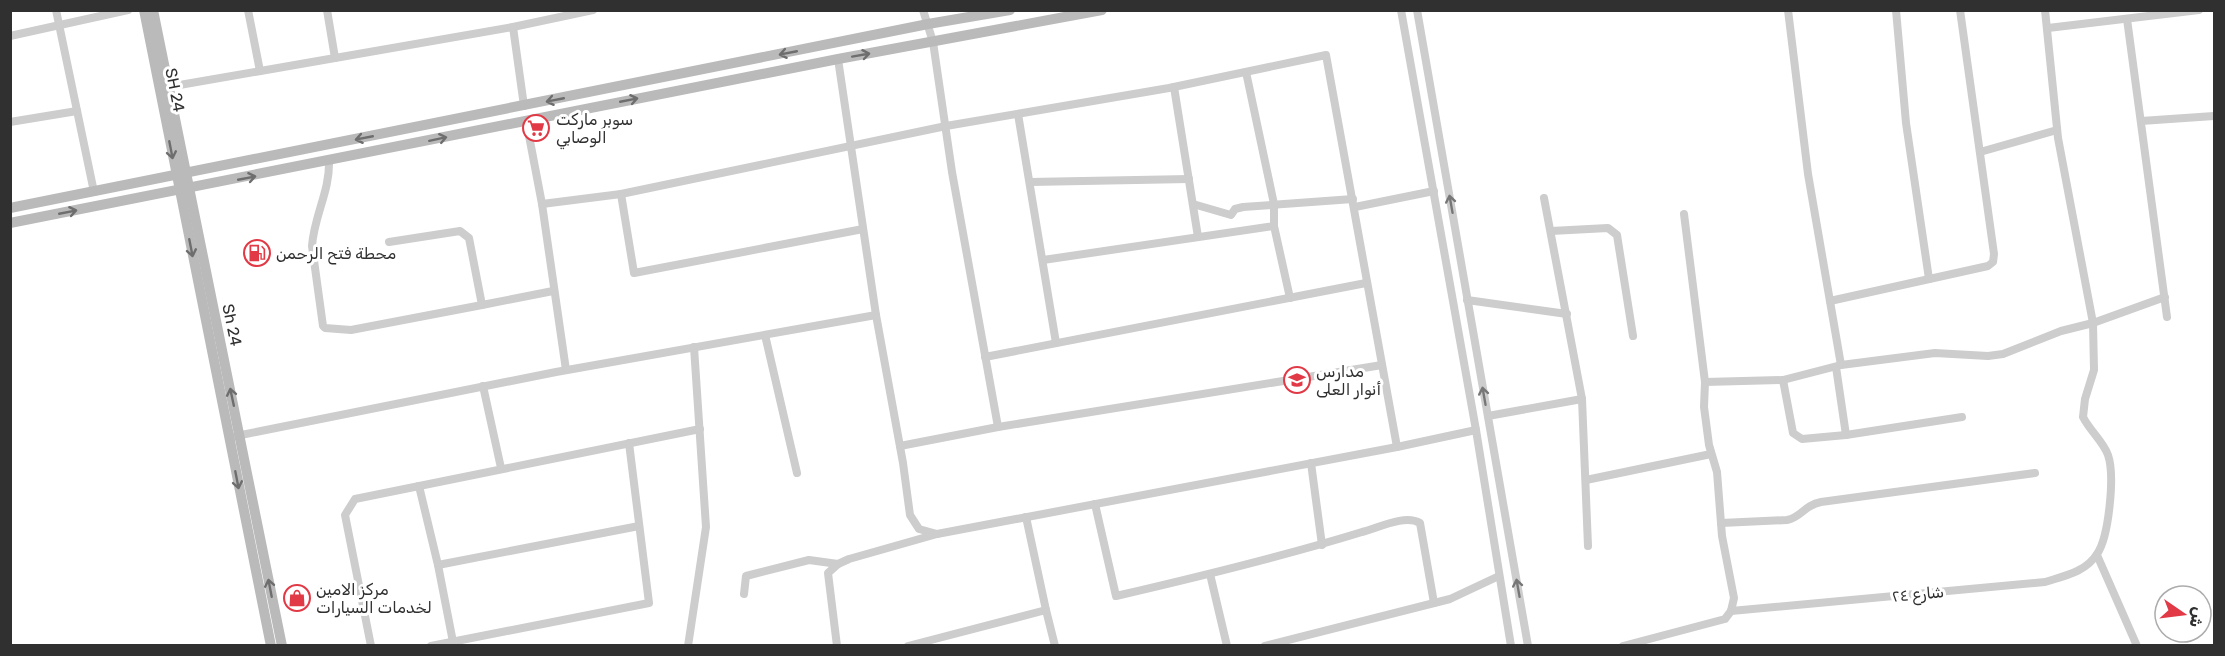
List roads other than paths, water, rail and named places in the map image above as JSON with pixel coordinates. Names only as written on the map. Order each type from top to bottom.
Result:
[{"type":"street","points":[[57,10],[94,192]]},
{"type":"street","points":[[10,36],[128,10]]},
{"type":"street","name":"SH 24","points":[[144,10],[181,174]]},
{"type":"street","name":"Sh 24","points":[[153,10],[168,87],[181,174],[234,437],[271,645]]},
{"type":"street","points":[[248,10],[260,70]]},
{"type":"street","points":[[327,10],[335,58]]},
{"type":"street","points":[[168,87],[513,27],[593,10]]},
{"type":"street","points":[[923,10],[933,42],[945,126],[998,427]]},
{"type":"street","points":[[10,208],[928,24],[1010,10]]},
{"type":"street","points":[[10,223],[838,59],[1102,10]]},
{"type":"street","points":[[1401,10],[1476,430],[1511,645]]},
{"type":"street","points":[[1417,10],[1528,645]]},
{"type":"street","points":[[1788,10],[1808,174],[1830,301],[1846,435]]},
{"type":"street","points":[[1896,10],[1906,123],[1929,279]]},
{"type":"street","points":[[1830,301],[1988,266],[1993,262],[1994,254],[1960,10]]},
{"type":"street","points":[[2045,10],[2057,130],[2093,322],[2094,370],[2085,399],[2083,417],[2105,449],[2112,470],[2110,507],[2097,555],[2137,645]]},
{"type":"street","points":[[2048,28],[2195,11]]},
{"type":"street","points":[[2127,19],[2167,317]]},
{"type":"street","points":[[513,27],[524,106]]},
{"type":"street","points":[[542,204],[621,194],[945,126],[1174,87],[1326,55],[1354,203],[1366,283],[1398,447]]},
{"type":"street","points":[[838,59],[876,315],[910,514],[919,529],[937,534]]},
{"type":"street","points":[[1246,72],[1274,204],[1274,226],[1290,298]]},
{"type":"street","points":[[1174,87],[1198,237]]},
{"type":"street","points":[[10,122],[77,111]]},
{"type":"street","points":[[1018,114],[1056,343]]},
{"type":"street","points":[[2141,121],[2214,116]]},
{"type":"street","points":[[526,120],[542,204],[566,370]]},
{"type":"street","points":[[1980,152],[2057,130]]},
{"type":"street","points":[[329,161],[330,176],[312,236],[325,328],[351,330],[553,291]]},
{"type":"street","points":[[1030,182],[1189,179]]},
{"type":"street","points":[[1193,204],[1231,215],[1235,209],[1274,204],[1354,203],[1434,191]]},
{"type":"street","points":[[621,194],[634,273],[863,229]]},
{"type":"street","points":[[1545,198],[1582,399],[1588,546]]},
{"type":"street","points":[[1623,645],[1725,619],[1731,611],[1734,598],[1720,523],[1717,472],[1711,454],[1704,407],[1705,382],[1684,214]]},
{"type":"street","points":[[1042,261],[1274,226]]},
{"type":"street","points":[[1551,231],[1608,228],[1617,235],[1633,336]]},
{"type":"street","points":[[389,242],[460,231],[464,233],[469,238],[482,305]]},
{"type":"street","points":[[985,357],[1366,283]]},
{"type":"street","points":[[1705,382],[1783,380],[1838,366],[1935,353],[1988,356],[2003,354],[2061,331],[2164,297]]},
{"type":"street","points":[[1467,300],[1567,314]]},
{"type":"street","points":[[234,437],[566,370],[876,315]]},
{"type":"street","points":[[765,335],[797,473]]},
{"type":"street","points":[[688,645],[706,527],[694,347]]},
{"type":"street","points":[[900,446],[998,427],[1382,365]]},
{"type":"street","points":[[1783,380],[1793,433],[1802,440],[1962,417]]},
{"type":"street","points":[[483,387],[501,468]]},
{"type":"street","points":[[1488,416],[1582,399]]},
{"type":"street","points":[[370,645],[345,515],[355,499],[700,429]]},
{"type":"street","points":[[744,594],[746,576],[809,560],[838,564],[937,534],[1398,447],[1476,430]]},
{"type":"street","name":"Sh 24","points":[[234,437],[282,645]]},
{"type":"street","points":[[431,645],[649,603],[629,443]]},
{"type":"street","points":[[1586,480],[1711,454]]},
{"type":"street","points":[[1311,463],[1322,544]]},
{"type":"street","points":[[1720,523],[1795,519],[1810,504],[2035,473]]},
{"type":"street","points":[[419,486],[453,642]]},
{"type":"street","points":[[1095,504],[1116,596],[1210,574],[1402,521],[1416,521],[1420,524],[1434,603]]},
{"type":"street","points":[[1026,516],[1055,645]]},
{"type":"street","points":[[438,565],[639,526]]},
{"type":"street","name":"شارع ٢٤","points":[[1731,611],[2045,582],[2076,573],[2097,555]]},
{"type":"street","points":[[837,645],[828,573],[838,564]]},
{"type":"street","points":[[1210,574],[1227,645]]},
{"type":"street","points":[[1265,645],[1434,603],[1499,576]]},
{"type":"street","points":[[908,645],[1046,610]]},
{"type":"place","name":"سوبر ماركت الوصابي","points":[[536,128]]},
{"type":"place","name":"محطة فتح الرحمن","points":[[257,253]]},
{"type":"place","name":"مدارس أنوار العلى","points":[[1297,380]]},
{"type":"place","name":"مركز الامين لخدمات السيارات","points":[[297,598]]}]
